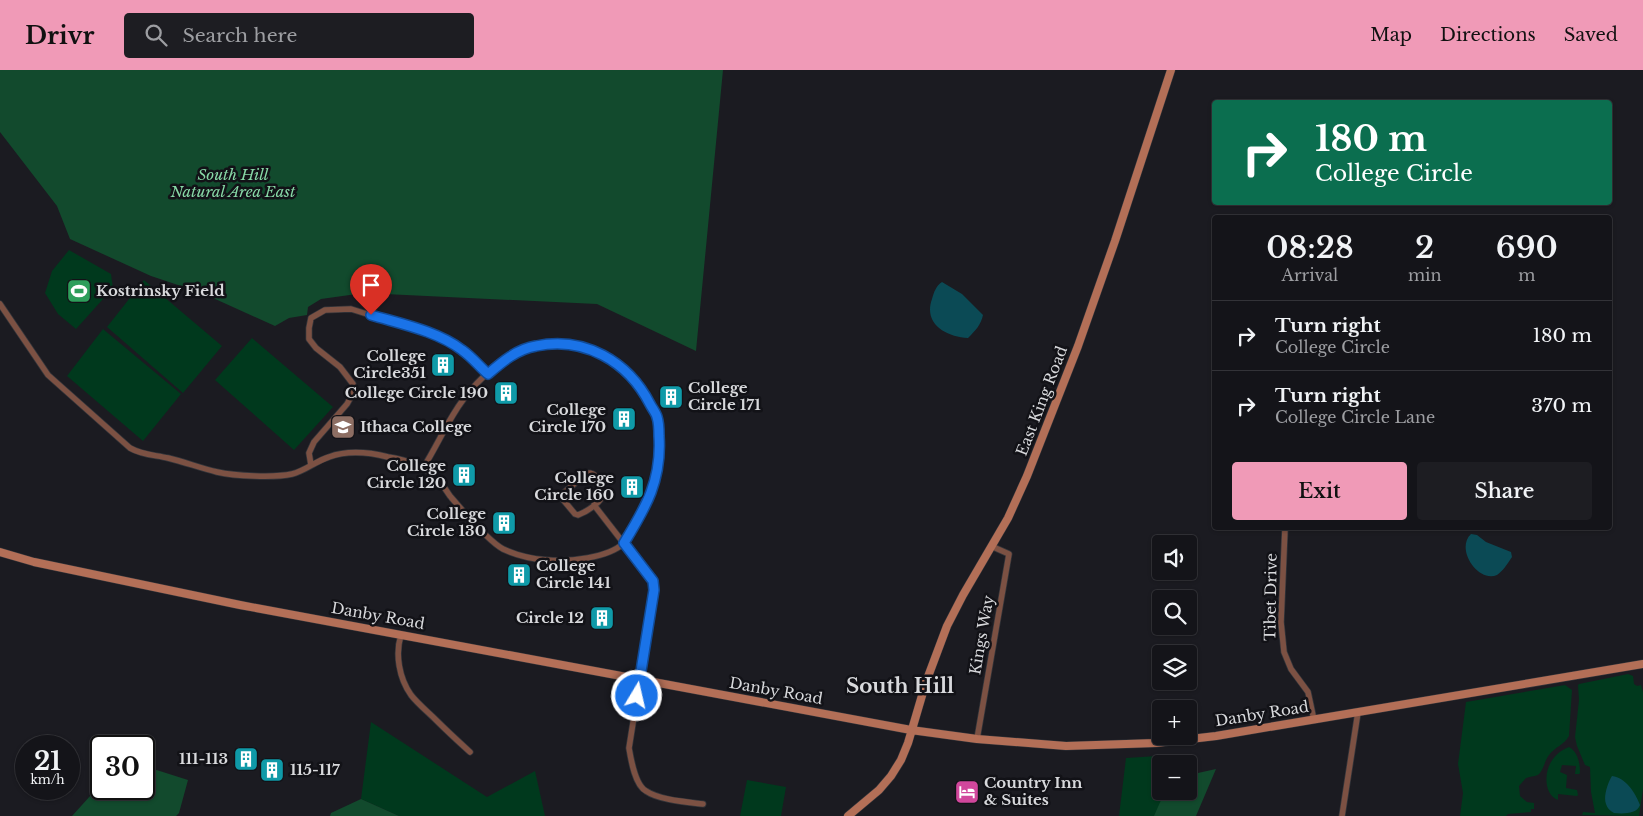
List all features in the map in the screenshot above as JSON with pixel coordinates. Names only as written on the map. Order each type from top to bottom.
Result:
[{"type":"main road","name":"East King Road","points":[[848,816],[879,790],[891,776],[904,753],[926,682],[947,626],[1008,518],[1027,476],[1078,346],[1118,232],[1171,70]]},
{"type":"main road","name":"Danby Road","points":[[0,552],[34,562],[240,606],[401,634],[911,730],[977,739],[1066,746],[1156,743],[1216,736],[1643,664]]},
{"type":"street","points":[[0,304],[48,375],[130,448],[137,452],[172,459],[218,472],[237,474],[284,475],[296,473],[330,456],[352,452],[406,461],[423,468],[438,480],[464,512],[502,548],[524,557],[547,560],[589,558],[609,552],[624,543],[645,509],[656,482],[660,450],[658,418],[644,393],[629,373],[608,358],[588,348],[562,343],[535,346],[509,356],[469,392],[453,414],[437,446],[423,468]]},
{"type":"street","points":[[311,465],[309,453],[314,442],[347,404],[352,395],[353,384],[340,367],[316,348],[309,339],[311,318],[317,314],[325,310],[352,309],[411,327],[448,341],[462,350],[488,374]]},
{"type":"street","points":[[590,472],[601,482],[604,492],[594,505],[578,515],[560,496],[590,472]]},
{"type":"street","points":[[594,505],[653,581],[654,590],[629,748],[632,765],[644,791],[667,799],[703,804]]},
{"type":"street","name":"Tibet Drive","points":[[1285,530],[1281,622],[1283,646],[1291,669],[1308,692],[1314,720]]},
{"type":"street","name":"Kings Way","points":[[977,739],[1009,554],[991,546]]},
{"type":"street","points":[[401,634],[398,646],[399,665],[408,691],[470,752]]},
{"type":"street","points":[[1342,816],[1358,712]]},
{"type":"green space","name":"South Hill Natural Area East","points":[[0,70],[723,70],[696,351],[597,304],[364,293],[321,299],[308,307],[307,315],[289,318],[275,326],[202,293],[151,276],[70,239],[57,206],[0,132]]},
{"type":"green space","name":"Kostrinsky Field","points":[[69,250],[111,274],[113,288],[76,329],[58,314],[45,293],[52,271]]},
{"type":"green space","points":[[144,280],[222,346],[183,393],[107,327]]},
{"type":"green space","points":[[103,329],[181,394],[143,441],[67,376]]},
{"type":"green space","points":[[252,338],[333,407],[294,450],[215,380]]},
{"type":"green space","points":[[1628,674],[1633,676],[1634,684],[1637,686],[1641,685],[1643,692],[1643,789],[1639,816],[1582,815],[1583,812],[1595,813],[1591,792],[1590,767],[1585,765],[1575,737],[1579,700],[1578,685]]},
{"type":"green space","points":[[1565,685],[1572,690],[1569,736],[1565,742],[1549,755],[1539,774],[1526,778],[1519,786],[1520,796],[1527,802],[1534,803],[1534,809],[1531,809],[1531,812],[1508,814],[1506,816],[1460,816],[1463,793],[1458,764],[1466,702]]},
{"type":"green space","points":[[371,722],[487,797],[535,771],[545,816],[399,816],[361,799]]},
{"type":"green space","points":[[1569,747],[1578,758],[1580,773],[1575,774],[1576,766],[1562,765],[1560,772],[1567,775],[1566,788],[1577,790],[1578,795],[1558,794],[1558,800],[1550,794],[1548,789],[1547,772],[1554,757]]},
{"type":"green space","points":[[1152,756],[1152,800],[1189,800],[1187,816],[1119,816],[1126,758]]},
{"type":"green space","points":[[1216,769],[1196,816],[1154,816],[1161,800],[1197,800],[1197,773]]},
{"type":"green space","points":[[155,770],[188,780],[179,813],[176,816],[72,816],[90,796],[90,800],[155,800]]},
{"type":"green space","points":[[747,780],[786,787],[781,816],[740,816]]},
{"type":"green space","points":[[361,799],[399,816],[330,816],[331,813]]},
{"type":"water","points":[[942,282],[962,294],[983,315],[979,325],[968,338],[945,332],[934,322],[930,308],[934,292]]},
{"type":"water","points":[[1471,534],[1477,535],[1486,542],[1511,552],[1512,557],[1497,575],[1483,574],[1471,563],[1467,556],[1466,548],[1467,540]]},
{"type":"water","points":[[1612,776],[1622,780],[1633,791],[1640,805],[1636,810],[1629,813],[1614,813],[1608,808],[1605,801]]},
{"type":"place","name":"Kostrinsky Field","points":[[79,291]]},
{"type":"place","name":"College Circle351","points":[[443,365]]},
{"type":"place","name":"College Circle 190","points":[[506,393]]},
{"type":"place","name":"College Circle 171","points":[[671,397]]},
{"type":"place","name":"College Circle 170","points":[[624,419]]},
{"type":"place","name":"Ithaca College","points":[[343,427]]},
{"type":"place","name":"College Circle 120","points":[[464,475]]},
{"type":"place","name":"College Circle 160","points":[[632,487]]},
{"type":"place","name":"College Circle 130","points":[[504,523]]},
{"type":"place","name":"College Circle 141","points":[[519,575]]},
{"type":"place","name":"Circle 12","points":[[602,618]]},
{"type":"place","name":"111-113","points":[[246,759]]},
{"type":"place","name":"115-117","points":[[272,770]]},
{"type":"place","name":"Country Inn & Suites","points":[[967,792]]},
{"type":"district","name":"South Hill","points":[[900,686]]},
{"type":"route","points":[[371,315],[448,341],[462,350],[488,374],[509,356],[535,346],[562,343],[588,348],[608,358],[629,373],[644,393],[658,418],[660,450],[656,482],[645,509],[624,543],[653,581],[654,590],[637,696]]}]
